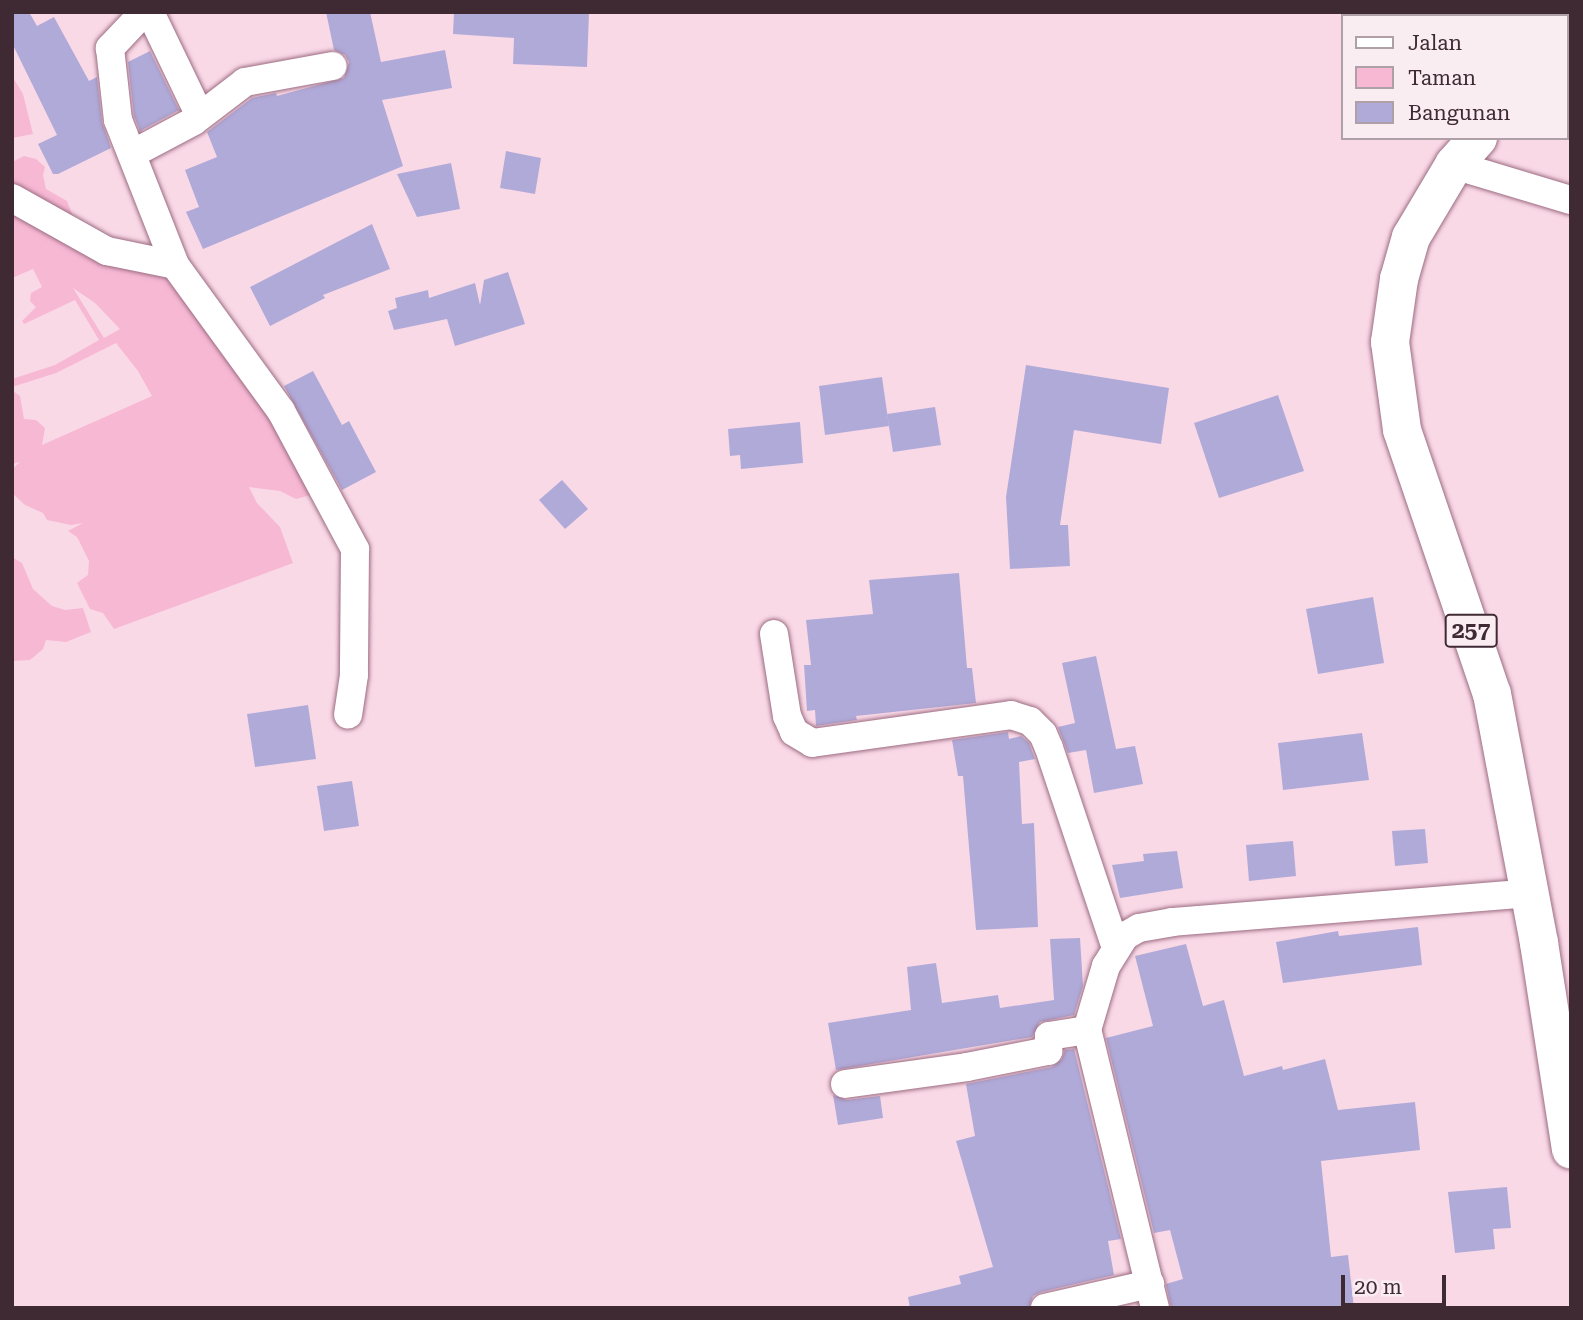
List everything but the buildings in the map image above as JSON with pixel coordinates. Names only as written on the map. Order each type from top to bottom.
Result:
[{"type":"main road","name":"257","points":[[1466,151],[1411,237],[1399,279],[1390,342],[1402,430],[1492,694],[1529,893],[1571,1150]]},
{"type":"street","points":[[144,12],[110,48],[118,120],[176,265],[281,411],[355,549],[354,675],[348,715]]},
{"type":"street","points":[[150,12],[200,116]]},
{"type":"street","points":[[132,154],[200,116],[245,82],[333,66]]},
{"type":"street","points":[[1466,151],[1571,200]]},
{"type":"street","points":[[12,198],[107,251],[176,265]]},
{"type":"street","points":[[774,634],[787,716],[794,732],[812,743],[1011,715],[1030,721],[1043,734],[1049,748],[1116,948]]},
{"type":"street","points":[[1045,1308],[1153,1296],[1087,1030],[1102,978],[1116,948],[1125,936],[1139,929],[1172,922],[1529,893]]},
{"type":"street","points":[[845,1084],[967,1068],[1048,1051],[1049,1036],[1087,1030]]},
{"type":"green space","points":[[12,76],[23,94],[33,134],[12,138]]},
{"type":"green space","points":[[24,156],[36,159],[45,167],[43,175],[46,189],[67,201],[74,219],[75,232],[175,265],[318,493],[296,499],[280,491],[249,487],[257,503],[280,527],[293,563],[114,629],[103,613],[90,609],[77,583],[88,575],[89,561],[77,537],[68,531],[83,523],[71,525],[47,520],[43,513],[25,505],[12,493],[12,469],[20,462],[12,464],[12,390],[20,396],[24,419],[36,420],[45,428],[42,445],[152,396],[138,371],[116,343],[56,373],[12,387],[12,379],[55,365],[99,340],[75,300],[24,324],[22,321],[36,307],[30,301],[31,293],[42,287],[33,269],[12,278],[12,162]],"holes":[[[73,288],[95,303],[120,329],[104,338]]]},
{"type":"green space","points":[[12,557],[22,563],[33,589],[52,606],[65,610],[83,608],[91,632],[66,642],[46,640],[43,649],[30,660],[12,661]]}]
